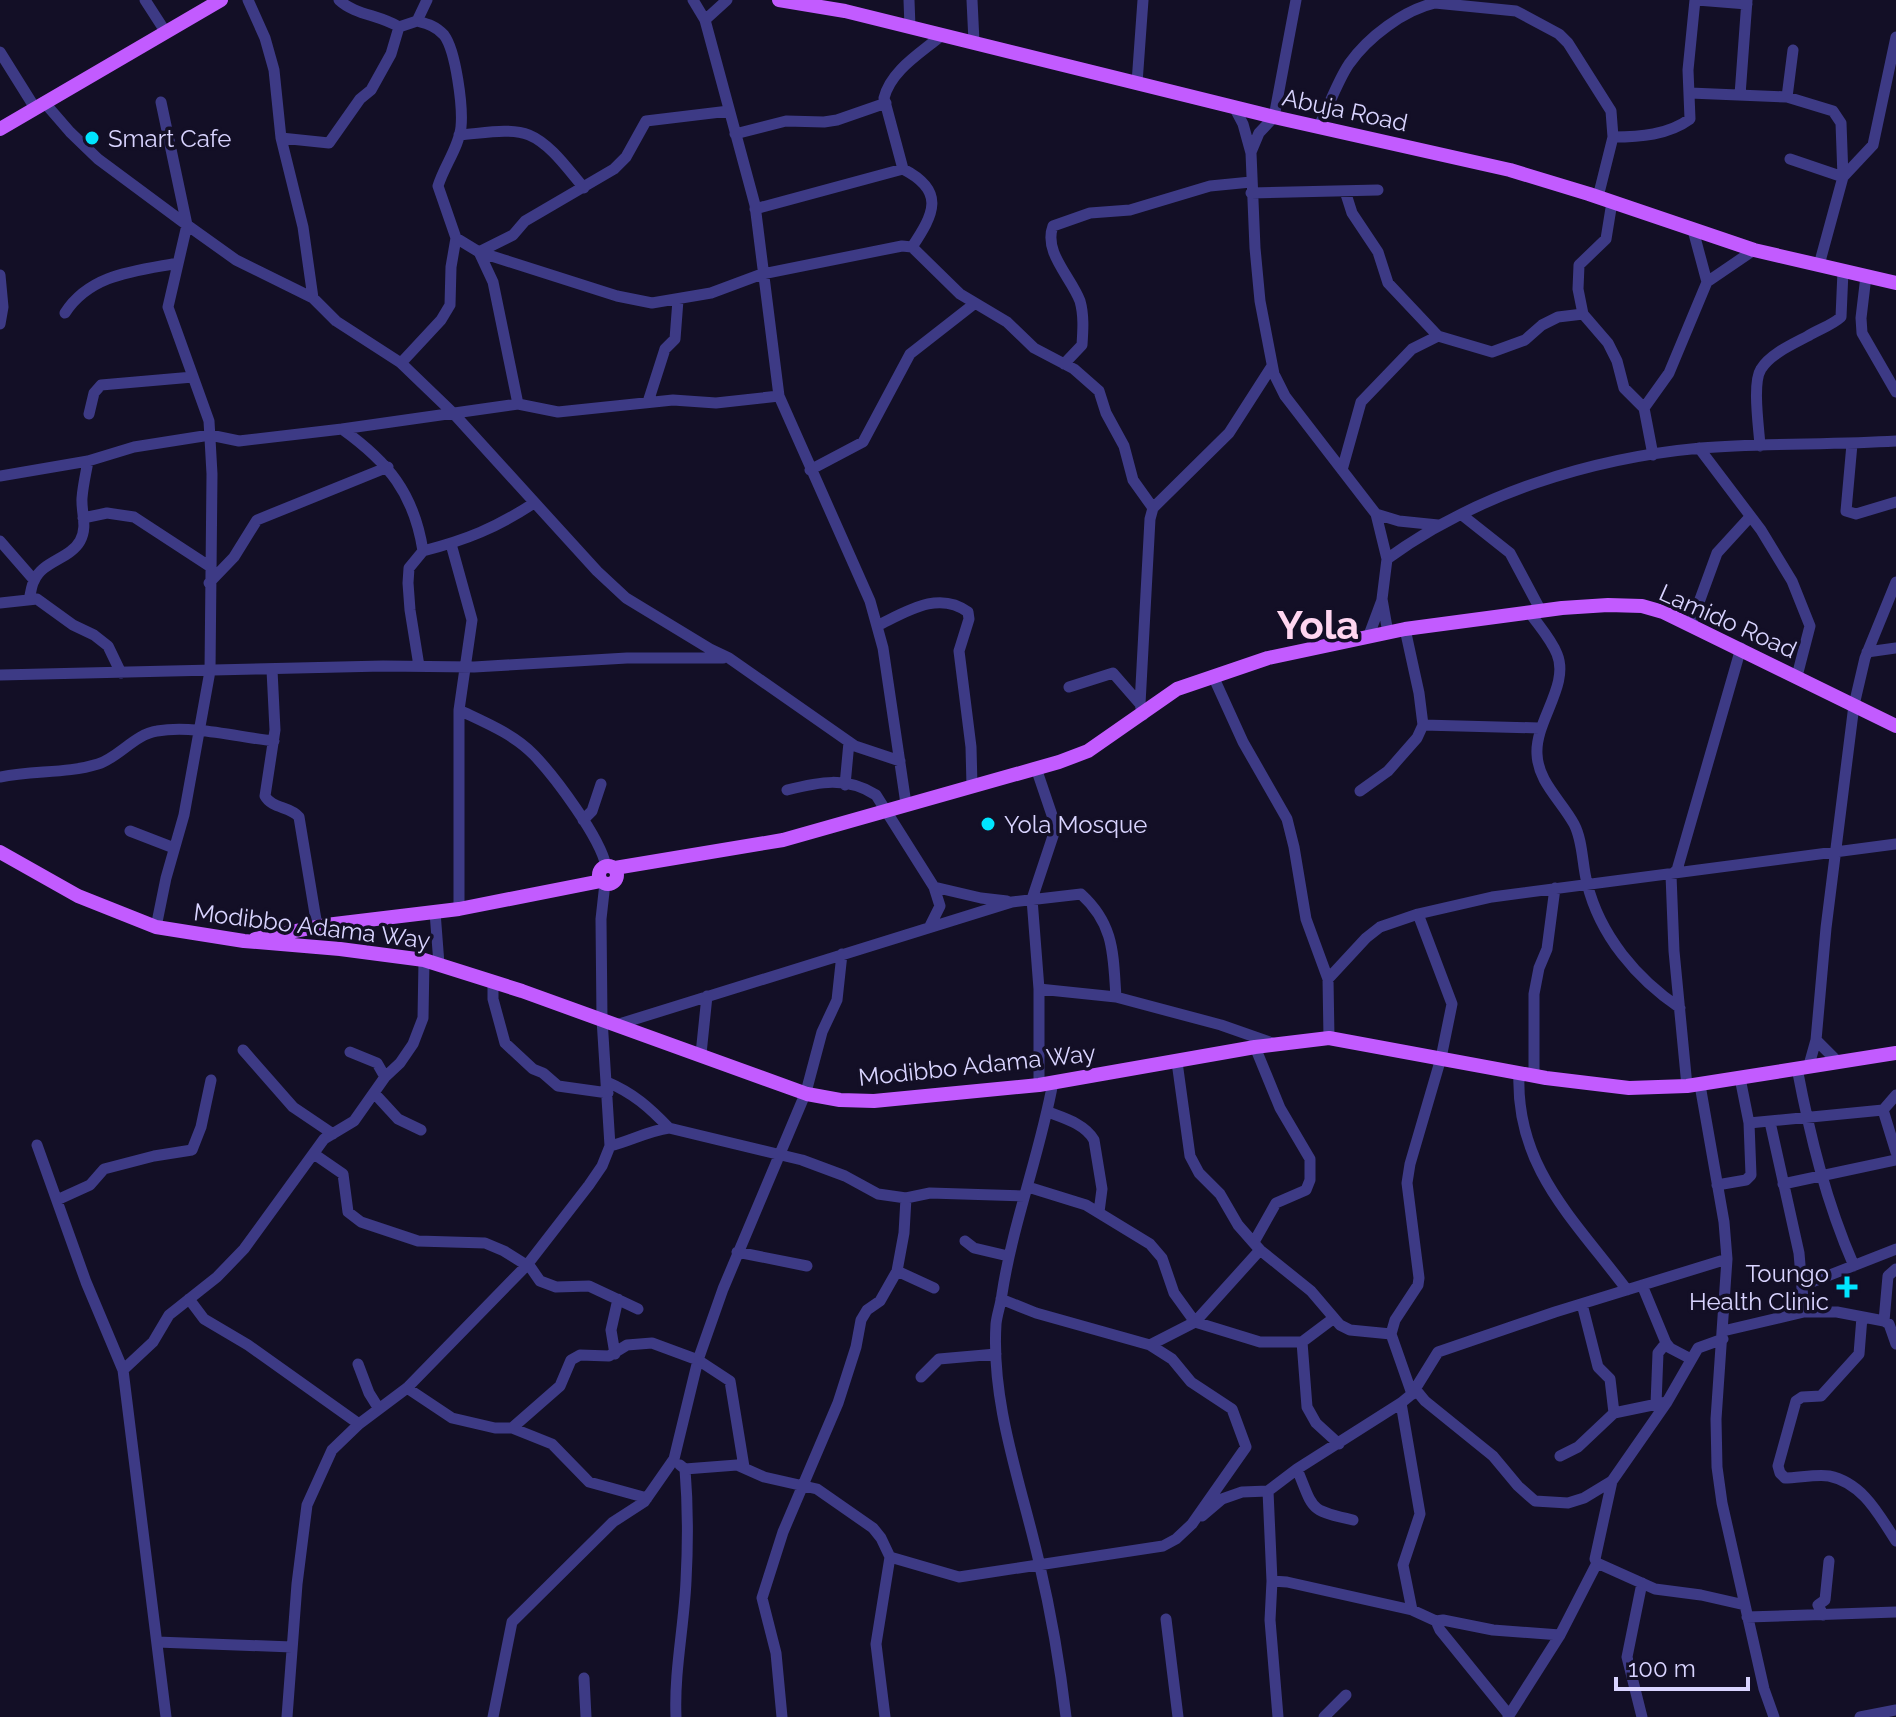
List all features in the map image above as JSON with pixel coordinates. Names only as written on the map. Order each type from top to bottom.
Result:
[{"type":"main road","points":[[0,129],[221,0]]},
{"type":"main road","name":"Abuja Road","points":[[779,0],[845,11],[1274,117],[1510,170],[1754,250],[1896,283]]},
{"type":"main road","name":"Lamido Road","points":[[607,874],[637,864],[783,840],[1036,768],[1088,751],[1141,709],[1177,689],[1268,658],[1369,635],[1536,612],[1608,605],[1642,606],[1691,624],[1896,726]]},
{"type":"main road","name":"Modibbo Adama Way","points":[[0,852],[78,896],[156,927],[244,941],[340,949],[431,962],[806,1092],[840,1100],[874,1101],[1046,1083],[1255,1047],[1329,1038],[1526,1074],[1629,1088],[1694,1085],[1836,1060],[1896,1053]]},
{"type":"main road","points":[[244,941],[317,926],[459,909],[571,886],[607,874]]},
{"type":"street","points":[[145,0],[165,31]]},
{"type":"street","points":[[248,0],[265,38],[274,70],[281,138],[303,227],[313,298]]},
{"type":"street","points":[[339,0],[348,8],[384,18],[399,27],[417,21],[433,25],[451,48],[459,93],[461,129],[438,186],[456,238],[448,312],[401,363]]},
{"type":"street","points":[[417,21],[427,0]]},
{"type":"street","points":[[693,0],[705,20],[755,209],[779,396],[870,601],[883,648],[906,804]]},
{"type":"street","points":[[705,20],[727,0]]},
{"type":"street","points":[[909,0],[910,27]]},
{"type":"street","points":[[972,0],[974,42]]},
{"type":"street","points":[[1137,83],[1143,0]]},
{"type":"street","points":[[1251,153],[1259,133],[1274,117],[1296,0]]},
{"type":"street","points":[[1613,137],[1661,133],[1687,122],[1691,114],[1688,70],[1696,0],[1747,2],[1740,95]]},
{"type":"street","points":[[1319,126],[1349,64],[1394,22],[1423,3],[1516,5],[1559,34],[1568,43],[1611,111],[1613,137],[1605,199],[1606,239],[1579,265],[1578,289],[1583,314],[1608,343],[1617,361],[1624,388],[1644,408],[1653,455]]},
{"type":"street","points":[[281,138],[329,143],[360,99],[371,90],[391,54],[399,27]]},
{"type":"street","points":[[903,169],[886,103],[887,87],[892,77],[942,35]]},
{"type":"street","points":[[1843,177],[1873,145],[1896,37]]},
{"type":"street","points":[[1787,97],[1793,50]]},
{"type":"street","points":[[0,52],[40,105],[98,159],[236,260],[313,298],[336,321],[401,363],[454,414],[597,571],[626,598],[729,658],[849,742],[900,761]]},
{"type":"street","points":[[1690,93],[1787,97],[1833,111],[1838,116],[1841,123],[1843,177],[1819,265]]},
{"type":"street","points":[[156,927],[184,815],[210,671],[212,474],[209,421],[168,307],[187,225],[161,102]]},
{"type":"street","points":[[735,134],[786,121],[837,120],[886,103]]},
{"type":"street","points":[[1234,107],[1243,124],[1251,153],[1260,301],[1272,366],[1285,396],[1376,514],[1387,559],[1382,599],[1369,635]]},
{"type":"street","points":[[479,252],[513,235],[525,221],[614,169],[626,157],[646,121],[729,111]]},
{"type":"street","points":[[459,135],[528,134],[564,165],[584,188]]},
{"type":"street","points":[[1790,159],[1843,177]]},
{"type":"street","points":[[755,209],[903,169],[921,178],[930,194],[932,208],[929,221],[912,247]]},
{"type":"street","points":[[1064,364],[1082,345],[1083,315],[1070,279],[1051,247],[1053,226],[1090,213],[1149,207],[1210,186],[1378,190]]},
{"type":"street","points":[[1345,191],[1352,213],[1378,252],[1388,283],[1438,336],[1492,352],[1525,340],[1542,325],[1558,317],[1583,314]]},
{"type":"street","points":[[1693,230],[1707,282]]},
{"type":"street","points":[[456,238],[479,252],[636,301],[652,303],[711,293],[762,274],[902,246],[912,247],[960,294],[1007,322],[1034,348],[1085,377],[1099,391],[1106,413],[1124,446],[1133,480],[1153,508]]},
{"type":"street","points":[[1644,408],[1669,373],[1707,282],[1754,250]]},
{"type":"street","points":[[479,252],[493,282],[518,404]]},
{"type":"street","points":[[65,313],[73,301],[100,280],[178,263]]},
{"type":"street","points":[[1760,446],[1757,389],[1760,370],[1778,354],[1834,324],[1841,317],[1843,271]]},
{"type":"street","points":[[0,275],[3,307],[0,324]]},
{"type":"street","points":[[1866,276],[1862,333],[1896,392]]},
{"type":"street","points":[[648,402],[665,349],[675,339],[678,300]]},
{"type":"street","points":[[810,470],[863,442],[910,354],[974,304]]},
{"type":"street","points":[[1342,470],[1361,402],[1412,349],[1438,336]]},
{"type":"street","points":[[1141,709],[1153,508],[1229,433],[1272,366]]},
{"type":"street","points":[[89,414],[94,393],[101,385],[193,377]]},
{"type":"street","points":[[0,476],[88,461],[134,447],[210,435],[239,441],[518,404],[558,412],[673,400],[716,403],[779,396]]},
{"type":"street","points":[[342,429],[372,450],[388,467],[406,495],[423,551]]},
{"type":"street","points":[[1387,559],[1439,525],[1512,492],[1571,472],[1699,448],[1896,441]]},
{"type":"street","points":[[1852,444],[1846,511],[1856,514],[1896,502]]},
{"type":"street","points":[[1699,448],[1761,530],[1792,581],[1810,626],[1797,676]]},
{"type":"street","points":[[29,599],[34,580],[48,565],[72,552],[85,529],[82,499],[88,461]]},
{"type":"street","points":[[209,583],[234,557],[257,520],[388,467]]},
{"type":"street","points":[[419,666],[410,610],[409,568],[423,551],[472,538],[534,503]]},
{"type":"street","points":[[83,518],[107,513],[134,517],[209,566]]},
{"type":"street","points":[[1376,514],[1399,521],[1439,525]]},
{"type":"street","points":[[1462,515],[1510,553],[1561,667],[1539,728],[1537,757],[1541,775],[1575,826],[1587,885],[1603,925],[1618,950],[1654,991],[1680,1008]]},
{"type":"street","points":[[1691,624],[1717,553],[1749,518]]},
{"type":"street","points":[[0,542],[34,580]]},
{"type":"street","points":[[451,544],[472,620],[459,710],[459,909]]},
{"type":"street","points":[[1854,1266],[1836,1224],[1806,1117],[1803,1067],[1816,1040],[1854,705],[1867,652],[1896,582]]},
{"type":"street","points":[[0,603],[37,599],[108,646],[121,673]]},
{"type":"street","points":[[1382,599],[1388,633]]},
{"type":"street","points":[[877,626],[937,601],[958,604],[968,612],[969,619],[959,651],[971,747],[972,786]]},
{"type":"street","points":[[1360,791],[1388,771],[1417,738],[1423,725],[1405,629]]},
{"type":"street","points":[[1671,875],[1677,870],[1741,648]]},
{"type":"street","points":[[1867,652],[1896,648]]},
{"type":"street","points":[[0,675],[464,667],[627,658],[729,658]]},
{"type":"street","points":[[272,670],[274,741],[269,755],[265,796],[272,804],[299,817],[317,926]]},
{"type":"street","points":[[1069,687],[1113,673],[1141,709]]},
{"type":"street","points":[[1213,676],[1243,742],[1287,819],[1306,919],[1328,979],[1329,1038]]},
{"type":"street","points":[[287,1717],[297,1584],[307,1505],[332,1450],[359,1424],[407,1388],[527,1265],[589,1185],[602,1166],[610,1146],[609,1022],[601,919],[607,874],[603,852],[533,754],[498,729],[459,710]]},
{"type":"street","points":[[1423,725],[1539,728]]},
{"type":"street","points":[[0,777],[30,771],[68,771],[101,763],[153,731],[199,732],[274,741]]},
{"type":"street","points":[[845,785],[849,742]]},
{"type":"street","points":[[1036,768],[1056,827],[1032,899],[1048,1112],[1008,1256],[996,1320],[996,1354],[999,1401],[1040,1563],[1060,1664],[1066,1717]]},
{"type":"street","points":[[787,790],[833,780],[876,795],[934,887],[940,906],[930,926]]},
{"type":"street","points":[[583,820],[592,811],[601,784]]},
{"type":"street","points":[[130,831],[174,848]]},
{"type":"street","points":[[1328,979],[1380,927],[1418,914],[1492,897],[1896,844]]},
{"type":"street","points":[[1671,875],[1680,1008],[1717,1185],[1727,1259],[1716,1419],[1717,1467],[1747,1617],[1774,1717]]},
{"type":"street","points":[[934,887],[1012,902]]},
{"type":"street","points":[[1555,888],[1547,949],[1539,968],[1534,994],[1520,1117],[1540,1174],[1627,1290]]},
{"type":"street","points":[[609,1022],[707,996],[1012,902],[1081,894],[1105,924],[1111,939],[1116,997]]},
{"type":"street","points":[[123,1370],[153,1342],[169,1315],[217,1277],[244,1249],[324,1139],[354,1121],[413,1044],[423,1018],[435,912]]},
{"type":"street","points":[[1412,1394],[1391,1334],[1395,1320],[1418,1285],[1407,1183],[1412,1154],[1441,1058],[1452,1004],[1418,914]]},
{"type":"street","points":[[493,1717],[512,1622],[613,1522],[647,1498],[674,1459],[698,1360],[737,1252],[806,1092],[822,1032],[837,1000],[842,954]]},
{"type":"street","points":[[493,981],[493,999],[505,1043],[533,1069],[558,1086],[608,1087],[628,1091],[645,1102],[669,1128]]},
{"type":"street","points":[[1039,989],[1116,997],[1221,1025],[1277,1044]]},
{"type":"street","points":[[701,1054],[707,996]]},
{"type":"street","points":[[1816,1040],[1836,1060]]},
{"type":"street","points":[[1150,1345],[1195,1322],[1257,1246],[1276,1203],[1306,1190],[1311,1167],[1307,1152],[1280,1108],[1255,1047]]},
{"type":"street","points":[[243,1050],[293,1107],[333,1134]]},
{"type":"street","points":[[350,1052],[377,1063],[385,1077]]},
{"type":"street","points":[[1177,1062],[1190,1156],[1199,1173],[1220,1194],[1238,1225],[1257,1246],[1311,1291],[1340,1325],[1350,1330],[1391,1334]]},
{"type":"street","points":[[1717,1185],[1751,1178],[1749,1123],[1740,1078]]},
{"type":"street","points":[[57,1200],[90,1185],[104,1169],[192,1150],[201,1127],[211,1080]]},
{"type":"street","points":[[375,1094],[398,1119],[421,1130]]},
{"type":"street","points":[[1749,1123],[1883,1110],[1896,1095]]},
{"type":"street","points":[[1883,1110],[1896,1152]]},
{"type":"street","points":[[1048,1112],[1073,1122],[1090,1133],[1094,1140],[1101,1177],[1099,1212]]},
{"type":"street","points":[[1770,1122],[1799,1253],[1804,1312]]},
{"type":"street","points":[[610,1146],[652,1130],[669,1128],[822,1167],[878,1194],[906,1198],[930,1193],[1026,1191],[1099,1212],[1158,1250],[1169,1283],[1195,1322],[1260,1342],[1302,1342],[1334,1318]]},
{"type":"street","points":[[37,1145],[86,1282],[123,1370],[166,1717]]},
{"type":"street","points":[[314,1154],[343,1174],[348,1212],[361,1222],[418,1241],[485,1243],[527,1265],[540,1281],[556,1287],[589,1286],[638,1309]]},
{"type":"street","points":[[1783,1184],[1896,1160]]},
{"type":"street","points":[[782,1717],[776,1653],[762,1598],[783,1532],[838,1403],[863,1313],[880,1301],[897,1271],[906,1198]]},
{"type":"street","points":[[965,1241],[974,1248],[1008,1256]]},
{"type":"street","points":[[1802,1286],[1896,1249]]},
{"type":"street","points":[[737,1252],[807,1266]]},
{"type":"street","points":[[1412,1394],[1438,1352],[1727,1259]]},
{"type":"street","points":[[1884,1321],[1888,1276],[1896,1269]]},
{"type":"street","points":[[897,1271],[934,1288]]},
{"type":"street","points":[[1642,1285],[1666,1343],[1691,1359]]},
{"type":"street","points":[[189,1299],[204,1319],[248,1345],[359,1424]]},
{"type":"street","points":[[615,1354],[611,1330],[618,1299]]},
{"type":"street","points":[[1001,1299],[1036,1313],[1150,1345],[1172,1359],[1191,1382],[1232,1409],[1246,1447],[1192,1524]]},
{"type":"street","points":[[1582,1304],[1598,1367],[1610,1379],[1614,1413]]},
{"type":"street","points":[[1436,1621],[1508,1716],[1560,1635],[1597,1563],[1595,1559],[1612,1481],[1698,1348],[1723,1335],[1804,1312],[1837,1312],[1884,1321],[1889,1324],[1896,1344]]},
{"type":"street","points":[[1862,1317],[1859,1354],[1821,1396],[1802,1397],[1796,1401],[1778,1466],[1785,1478],[1827,1476],[1843,1481],[1865,1496],[1896,1541]]},
{"type":"street","points":[[1302,1342],[1307,1407],[1316,1423],[1339,1444]]},
{"type":"street","points":[[512,1428],[560,1386],[571,1360],[580,1355],[615,1354],[627,1345],[652,1343],[698,1360],[730,1381],[744,1467]]},
{"type":"street","points":[[1662,1403],[1658,1353],[1666,1343]]},
{"type":"street","points":[[921,1377],[939,1359],[996,1354]]},
{"type":"street","points":[[358,1364],[379,1409]]},
{"type":"street","points":[[407,1388],[452,1418],[495,1428],[512,1428],[552,1444],[589,1482],[647,1498]]},
{"type":"street","points":[[890,1557],[959,1577],[1163,1546],[1176,1539],[1222,1499],[1242,1492],[1268,1491],[1416,1390],[1425,1401],[1493,1456],[1535,1501],[1568,1503],[1584,1498],[1612,1481]]},
{"type":"street","points":[[1401,1403],[1420,1514],[1403,1565],[1412,1610]]},
{"type":"street","points":[[1560,1456],[1578,1447],[1614,1413],[1662,1403]]},
{"type":"street","points":[[674,1459],[685,1469],[686,1581],[676,1672],[676,1717]]},
{"type":"street","points":[[685,1469],[717,1465],[744,1467],[764,1477],[817,1489],[873,1528],[890,1557],[876,1644],[885,1717]]},
{"type":"street","points":[[1297,1469],[1312,1506],[1325,1514],[1353,1520]]},
{"type":"street","points":[[1268,1491],[1272,1581],[1270,1620],[1278,1717]]},
{"type":"street","points":[[1823,1615],[1818,1605],[1825,1600],[1829,1561]]},
{"type":"street","points":[[1597,1563],[1655,1589],[1745,1605]]},
{"type":"street","points":[[1272,1581],[1412,1610],[1436,1621],[1513,1633],[1560,1635]]},
{"type":"street","points":[[1642,1583],[1627,1657],[1642,1717]]},
{"type":"street","points":[[1747,1617],[1896,1612]]},
{"type":"street","points":[[1166,1619],[1178,1717]]},
{"type":"street","points":[[157,1642],[292,1647]]},
{"type":"street","points":[[584,1678],[586,1717]]},
{"type":"street","points":[[1324,1717],[1346,1695]]},
{"type":"street","points":[[1860,1717],[1896,1710]]},
{"type":"place","name":"Smart Cafe","points":[[92,138]]},
{"type":"place","name":"Yola Mosque","points":[[988,824]]},
{"type":"place","name":"Toungo Health Clinic","points":[[1847,1287]]},
{"type":"district","name":"Yola","points":[[1318,624]]}]
